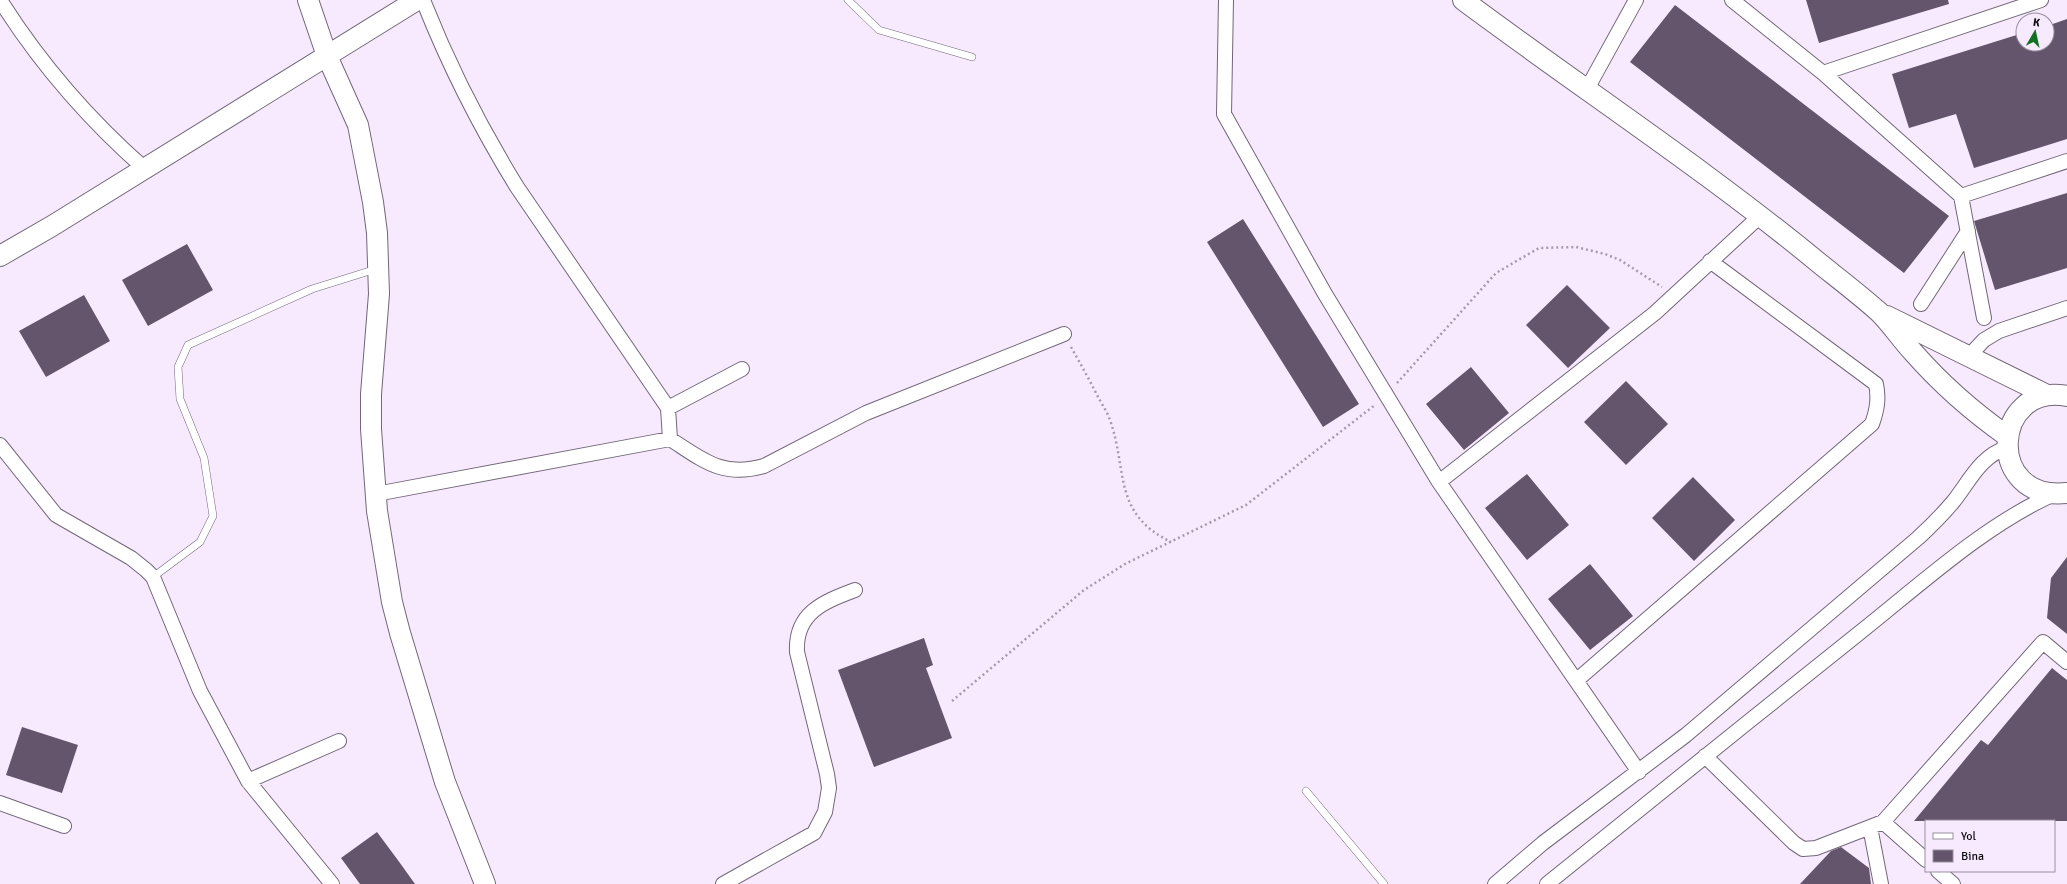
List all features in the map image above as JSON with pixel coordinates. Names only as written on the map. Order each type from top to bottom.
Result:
[{"type":"street","points":[[0,0],[19,30],[64,90],[89,118],[144,169]]},
{"type":"street","points":[[308,0],[328,56],[358,125],[373,202],[379,268],[378,324],[371,394],[371,436],[376,494],[386,570],[400,633],[445,782],[485,884]]},
{"type":"street","points":[[0,256],[417,0]]},
{"type":"street","points":[[423,0],[460,85],[496,154],[668,408],[670,438]]},
{"type":"street","points":[[1226,0],[1224,114],[1325,294],[1439,482],[1639,772]]},
{"type":"street","points":[[1463,0],[1760,216],[1879,313],[1914,354],[1958,398],[2007,442]]},
{"type":"street","points":[[1587,89],[1636,0]]},
{"type":"street","points":[[1732,0],[1823,73],[1961,196],[1984,318]]},
{"type":"street","points":[[1823,73],[2041,0]]},
{"type":"street","points":[[1961,196],[2067,162]]},
{"type":"street","points":[[1439,482],[1655,313],[1760,216]]},
{"type":"street","points":[[1921,304],[1968,231]]},
{"type":"street","points":[[1577,680],[1872,424],[1876,414],[1878,394],[1876,384],[1710,261]]},
{"type":"street","points":[[1969,356],[1984,340],[1999,331],[2067,308]]},
{"type":"street","points":[[1879,313],[2047,395]]},
{"type":"street","points":[[376,494],[670,438],[713,466],[732,470],[753,469],[764,466],[866,413],[1064,334]]},
{"type":"street","points":[[668,408],[742,369]]},
{"type":"street","points":[[2061,493],[2037,490],[2022,480],[2014,470],[2007,442],[2011,424],[2025,405],[2047,395],[2067,396]]},
{"type":"street","points":[[1495,884],[1543,843],[1686,735],[1918,538],[1953,502],[1985,459],[2007,442]]},
{"type":"street","points":[[0,445],[56,515],[131,558],[153,577],[200,691],[248,781],[332,884]]},
{"type":"street","points":[[1547,884],[1953,559],[2007,519],[2061,493]]},
{"type":"street","points":[[723,884],[814,833],[820,823],[828,801],[827,774],[796,643],[801,625],[814,610],[838,596],[855,590]]},
{"type":"street","points":[[1705,756],[1798,847],[1808,849],[1816,848],[1883,822],[2043,642],[2067,662]]},
{"type":"street","points":[[248,781],[339,741]]},
{"type":"street","points":[[0,803],[64,826]]},
{"type":"street","points":[[1883,822],[1925,859]]},
{"type":"street","points":[[1870,827],[1881,884]]},
{"type":"street","points":[[1939,872],[1953,884]]},
{"type":"lane","points":[[848,0],[879,30],[972,57]]},
{"type":"lane","points":[[153,577],[200,542],[213,516],[204,458],[180,399],[178,367],[188,345],[312,289],[379,268]]},
{"type":"lane","points":[[1306,790],[1384,884]]},
{"type":"path","points":[[952,700],[1084,590],[1125,564],[1246,505],[1386,395],[1496,273],[1539,248],[1576,247],[1606,254],[1620,260],[1674,294]]},
{"type":"path","points":[[1064,334],[1110,419],[1122,466],[1124,488],[1132,509],[1149,528],[1171,542]]},
{"type":"building","points":[[1806,0],[1948,0],[1949,4],[1819,43]]},
{"type":"building","points":[[1675,5],[1949,216],[1904,273],[1630,62]]},
{"type":"building","points":[[2067,19],[2067,139],[1974,168],[1956,114],[1909,128],[1892,74],[2015,36],[2015,52],[2055,52],[2055,23]]},
{"type":"building","points":[[2067,193],[2067,268],[1995,290],[1974,221]]},
{"type":"building","points":[[1243,219],[1359,404],[1323,427],[1207,242]]},
{"type":"building","points":[[187,244],[213,290],[148,326],[122,280]]},
{"type":"building","points":[[1567,285],[1610,328],[1568,368],[1526,325]]},
{"type":"building","points":[[84,295],[110,341],[46,377],[19,331]]},
{"type":"building","points":[[1471,367],[1509,413],[1464,450],[1426,404]]},
{"type":"building","points":[[1626,381],[1668,424],[1626,465],[1584,422]]},
{"type":"building","points":[[1527,474],[1569,525],[1527,560],[1485,508]]},
{"type":"building","points":[[1693,477],[1735,520],[1694,561],[1652,518]]},
{"type":"building","points":[[2067,557],[2067,634],[2047,618],[2051,578]]},
{"type":"building","points":[[1590,564],[1633,616],[1590,650],[1548,599]]},
{"type":"building","points":[[924,638],[933,665],[926,668],[952,738],[874,767],[838,670]]},
{"type":"building","points":[[2052,668],[2067,680],[2067,821],[1914,821],[1981,740],[1988,745]]},
{"type":"building","points":[[22,727],[78,745],[62,793],[6,775]]},
{"type":"building","points":[[377,832],[415,884],[360,884],[341,858]]},
{"type":"building","points":[[1841,847],[1869,868],[1871,884],[1800,884],[1831,851]]}]
